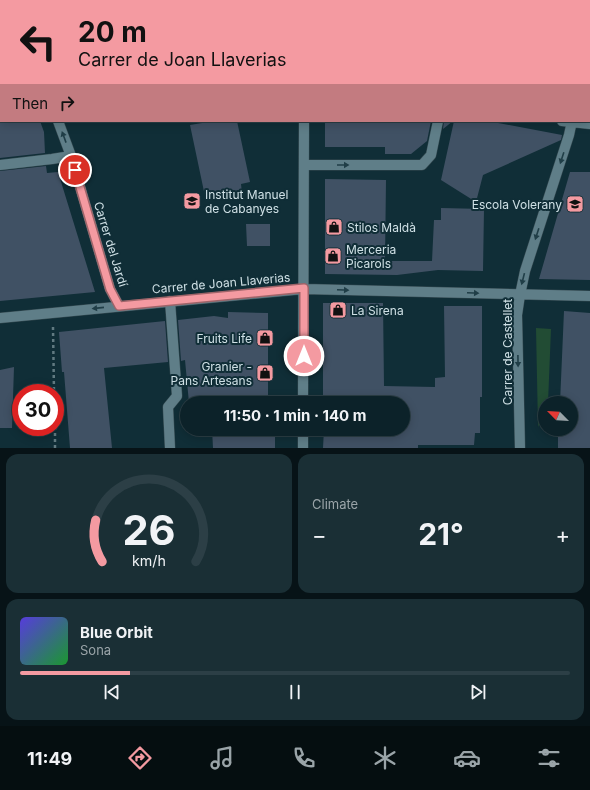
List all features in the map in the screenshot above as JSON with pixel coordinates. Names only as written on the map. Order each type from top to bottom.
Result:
[{"type":"street","name":"Carrer del Jardí","points":[[58,122],[71,156],[110,289],[119,306]]},
{"type":"street","points":[[303,396],[304,122]]},
{"type":"street","points":[[304,165],[422,166],[431,155],[438,122]]},
{"type":"street","points":[[573,122],[590,124]]},
{"type":"street","name":"Carrer de Castellet","points":[[520,448],[517,315],[520,294],[525,271],[573,122]]},
{"type":"street","points":[[0,165],[71,156]]},
{"type":"street","name":"Carrer de Joan Llaverias","points":[[0,318],[304,288],[590,296]]},
{"type":"street","points":[[170,301],[177,396],[168,407],[170,448]]},
{"type":"street","points":[[303,436],[303,448]]},
{"type":"path","points":[[53,327],[54,384]]},
{"type":"path","points":[[54,436],[55,448]]},
{"type":"green space","points":[[536,328],[551,329],[548,396],[538,396],[538,427]]},
{"type":"building","points":[[0,122],[40,122],[44,132],[45,153],[0,158]]},
{"type":"building","points":[[208,122],[237,122],[250,182],[241,184],[242,193],[206,201],[190,125]]},
{"type":"building","points":[[325,122],[431,122],[427,141],[411,154],[385,154],[385,147],[325,147]]},
{"type":"building","points":[[444,122],[452,122],[443,129]]},
{"type":"building","points":[[454,122],[493,122],[562,135],[561,140],[483,175],[476,202],[441,180]]},
{"type":"building","points":[[46,166],[47,173],[58,172],[95,292],[0,301],[0,171]]},
{"type":"building","name":"Escola Volerany","points":[[570,172],[590,172],[590,280],[539,279]]},
{"type":"building","points":[[325,179],[386,180],[385,261],[432,261],[434,220],[441,220],[441,208],[484,209],[483,271],[438,270],[397,275],[325,274]]},
{"type":"building","points":[[246,224],[270,224],[270,246],[247,246]]},
{"type":"building","points":[[323,303],[383,303],[384,386],[435,387],[435,378],[445,377],[444,306],[482,306],[482,397],[480,397],[480,433],[475,433],[474,445],[418,445],[418,448],[323,448],[324,436],[410,436],[410,396],[323,396]]},
{"type":"building","points":[[564,311],[590,313],[590,448],[558,448],[558,436],[578,436],[578,396],[560,396]]},
{"type":"building","points":[[228,312],[268,313],[268,396],[188,396],[185,360],[181,361],[178,320],[214,316],[228,318]]},
{"type":"building","points":[[165,321],[168,362],[104,368],[112,448],[70,448],[64,372],[62,372],[59,332]]},
{"type":"building","points":[[14,367],[13,384],[12,384],[12,428],[0,428],[0,370]]},
{"type":"building","points":[[212,436],[275,436],[275,448],[213,448]]},
{"type":"place","name":"Institut Manuel de Cabanyes","points":[[192,201]]},
{"type":"place","name":"Escola Volerany","points":[[575,204]]},
{"type":"place","name":"Stilos Maldà","points":[[334,227]]},
{"type":"place","name":"Merceria Picarols","points":[[333,256]]},
{"type":"place","name":"La Sirena","points":[[338,310]]},
{"type":"place","name":"Fruits Life","points":[[265,338]]},
{"type":"place","name":"Granier - Pans Artesans","points":[[265,373]]},
{"type":"route","points":[[75,170],[110,289],[119,306],[304,288],[304,356]]}]
